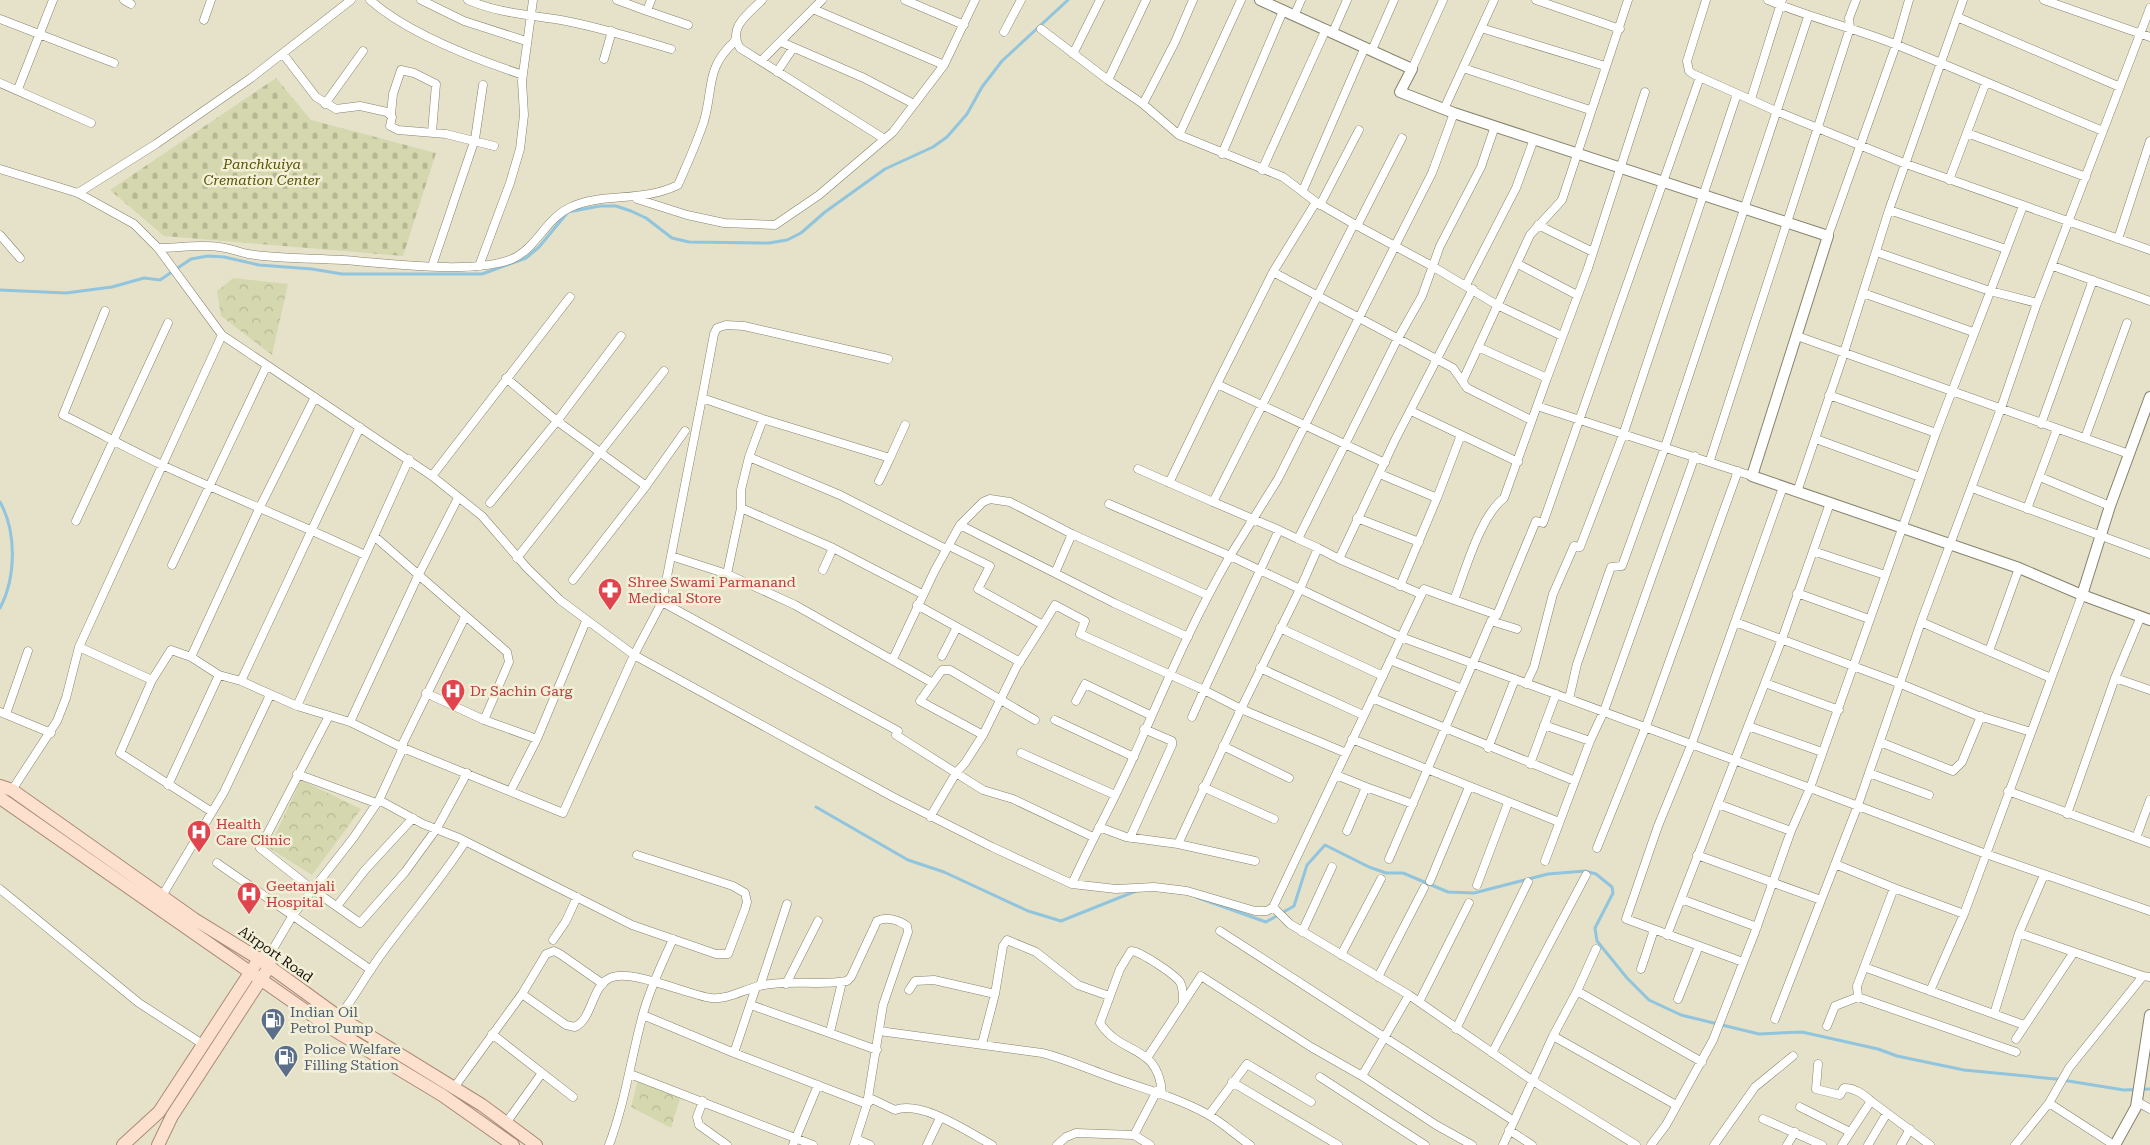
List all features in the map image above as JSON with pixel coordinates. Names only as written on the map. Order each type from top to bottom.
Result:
[{"type":"main road","name":"Airport Road","points":[[0,786],[12,790],[162,896],[266,960],[339,1018],[506,1123],[536,1145]]},
{"type":"main road","points":[[0,798],[329,1027],[442,1095],[513,1145]]},
{"type":"main road","points":[[158,1145],[172,1116],[266,960]]},
{"type":"main road","points":[[123,1145],[159,1112],[204,1046],[256,977]]},
{"type":"street","points":[[18,89],[53,0]]},
{"type":"street","points":[[204,20],[211,0]]},
{"type":"street","points":[[78,193],[156,144],[283,54],[351,0]]},
{"type":"street","points":[[370,0],[403,25],[523,75]]},
{"type":"street","points":[[421,0],[464,21],[526,41]]},
{"type":"street","points":[[468,0],[511,14],[553,19],[612,31],[672,49]]},
{"type":"street","points":[[479,266],[510,183],[520,148],[524,115],[523,75],[526,41],[533,17],[533,0]]},
{"type":"street","points":[[617,0],[688,25]]},
{"type":"street","points":[[647,11],[651,0]]},
{"type":"street","points":[[762,0],[737,25],[734,33],[735,41],[740,48],[883,138]]},
{"type":"street","points":[[761,61],[822,0]]},
{"type":"street","points":[[905,0],[964,25]]},
{"type":"street","points":[[632,197],[687,216],[751,225],[775,225],[819,195],[883,138],[893,132],[944,66],[974,0]]},
{"type":"street","points":[[1004,32],[1021,0]]},
{"type":"street","points":[[1073,54],[1100,0]]},
{"type":"street","points":[[1108,80],[1145,0]]},
{"type":"street","points":[[1143,104],[1175,42],[1193,0]]},
{"type":"street","points":[[1180,135],[1241,0]]},
{"type":"street","points":[[1260,0],[1412,69]]},
{"type":"street","points":[[1294,16],[1302,0]]},
{"type":"street","points":[[1262,170],[1347,0]]},
{"type":"street","points":[[1303,190],[1369,48],[1394,0]]},
{"type":"street","points":[[1443,0],[1400,92],[1449,111],[1828,236]]},
{"type":"street","points":[[1072,884],[1093,837],[1134,757],[1168,675],[1208,595],[1230,556],[1255,519],[1432,173],[1463,68],[1494,0]]},
{"type":"street","points":[[1536,0],[1620,28]]},
{"type":"street","points":[[1464,384],[1463,380],[1478,346],[1530,235],[1562,200],[1590,110],[1620,28],[1628,0]]},
{"type":"street","points":[[1706,0],[1687,61],[1689,71],[1778,112],[1859,146],[1949,180],[2150,250]]},
{"type":"street","points":[[1768,0],[1781,2],[1808,17],[1850,28],[1896,44],[2103,132]]},
{"type":"street","points":[[1710,460],[1850,28],[1849,18],[1856,0]]},
{"type":"street","points":[[1752,476],[1828,236],[1896,44],[1909,0]]},
{"type":"street","points":[[1797,492],[1962,0]]},
{"type":"street","points":[[2044,0],[2150,37]]},
{"type":"street","points":[[1751,100],[1781,2]]},
{"type":"street","points":[[1775,1019],[1858,805],[1950,544],[2001,409],[2037,303],[2053,266],[2150,8]]},
{"type":"street","points":[[813,9],[944,66]]},
{"type":"street","points":[[1222,154],[1284,11]]},
{"type":"street","points":[[1569,699],[1577,664],[1611,567],[1622,566],[1665,447],[1778,112],[1808,17]]},
{"type":"street","points":[[1957,17],[2120,87]]},
{"type":"street","points":[[0,19],[40,32],[114,63]]},
{"type":"street","points":[[1481,28],[1606,66]]},
{"type":"street","points":[[1041,29],[1143,104],[1180,135],[1222,154],[1283,177],[1318,203],[1355,225],[1432,266],[1497,304],[1562,336]]},
{"type":"street","points":[[604,59],[612,31]]},
{"type":"street","points":[[158,248],[219,247],[249,254],[432,266],[479,266],[501,263],[524,252],[549,223],[571,207],[588,202],[662,192],[678,185],[704,120],[713,71],[725,51],[735,41]]},
{"type":"street","points":[[781,42],[864,78],[914,104]]},
{"type":"street","points":[[778,72],[793,48]]},
{"type":"street","points":[[325,104],[363,51]]},
{"type":"street","points":[[283,54],[306,87],[325,104],[336,109],[355,105],[391,114]]},
{"type":"street","points":[[1463,68],[1590,110]]},
{"type":"street","points":[[432,132],[436,84],[419,75],[401,70],[398,74],[390,126],[394,129],[432,132],[475,139],[494,146]]},
{"type":"street","points":[[1389,859],[1536,521],[1543,523],[1700,77]]},
{"type":"street","points":[[0,82],[91,123]]},
{"type":"street","points":[[1949,180],[1986,82]]},
{"type":"street","points":[[432,266],[475,139],[483,85]]},
{"type":"street","points":[[1454,600],[1482,530],[1497,503],[1504,498],[1518,462],[1531,420],[1538,406],[1593,252],[1645,92]]},
{"type":"street","points":[[1526,684],[1534,667],[1553,594],[1574,546],[1580,547],[1624,432],[1738,94]]},
{"type":"street","points":[[1298,539],[1397,340],[1422,296],[1440,246],[1481,167],[1495,126]]},
{"type":"street","points":[[1169,483],[1273,272],[1318,203],[1359,130]]},
{"type":"street","points":[[1967,133],[2086,177]]},
{"type":"street","points":[[1213,502],[1318,296],[1402,138]]},
{"type":"street","points":[[1339,559],[1357,518],[1436,360],[1516,188],[1534,139]]},
{"type":"street","points":[[2118,239],[2150,140]]},
{"type":"street","points":[[0,169],[78,193],[134,224],[158,248],[222,335],[266,367],[315,397],[432,476],[482,516],[542,584],[586,621],[634,656],[664,674],[930,817],[1072,884],[1116,889],[1154,887],[1187,891],[1255,911],[1275,910],[1302,932],[1409,995],[1533,1081],[1636,1145]]},
{"type":"street","points":[[1651,1145],[1666,1125],[1702,1062],[1757,927],[1791,832],[1810,788],[1839,710],[1884,575],[1951,391],[2023,206]]},
{"type":"street","points":[[1890,210],[2006,249]]},
{"type":"street","points":[[1538,225],[1593,252]]},
{"type":"street","points":[[0,234],[20,258]]},
{"type":"street","points":[[1876,252],[1990,290],[2037,303]]},
{"type":"street","points":[[1518,264],[1577,295]]},
{"type":"street","points":[[2053,266],[2150,301]]},
{"type":"street","points":[[1273,272],[1458,372],[1467,388],[1531,420]]},
{"type":"street","points":[[2041,424],[2093,280]]},
{"type":"street","points":[[1863,293],[1973,332]]},
{"type":"street","points":[[432,476],[570,297]]},
{"type":"street","points":[[105,311],[63,415],[161,464],[313,530],[365,555]]},
{"type":"street","points":[[76,521],[168,322]]},
{"type":"street","points":[[2085,438],[2127,323]]},
{"type":"street","points":[[212,812],[120,753],[152,680],[171,650],[191,657],[219,675],[240,681],[297,706],[350,722],[403,748],[512,790],[563,813],[634,656],[662,602],[714,334],[717,328],[726,325],[744,326],[888,359]]},
{"type":"street","points":[[12,790],[51,733],[66,698],[79,647],[161,464],[222,335]]},
{"type":"street","points":[[490,503],[557,422],[620,336]]},
{"type":"street","points":[[1797,336],[2129,454]]},
{"type":"street","points":[[1478,346],[1548,378]]},
{"type":"street","points":[[172,565],[266,367]]},
{"type":"street","points":[[518,558],[664,371]]},
{"type":"street","points":[[506,378],[557,422],[646,486]]},
{"type":"street","points":[[1217,384],[1385,463]]},
{"type":"street","points":[[1829,395],[1936,432]]},
{"type":"street","points":[[191,657],[259,508],[315,397]]},
{"type":"street","points":[[1930,991],[1964,914],[2082,595],[2110,506],[2150,397]]},
{"type":"street","points":[[702,398],[890,458]]},
{"type":"street","points":[[1538,406],[1710,460],[1797,492],[1903,527],[2019,568],[2082,595],[2145,618],[2115,678],[2067,814]]},
{"type":"street","points":[[1411,411],[1518,462]]},
{"type":"street","points":[[727,574],[741,508],[741,490],[749,457],[763,419]]},
{"type":"street","points":[[879,481],[905,425]]},
{"type":"street","points":[[240,681],[313,530],[360,427]]},
{"type":"street","points":[[2027,509],[2057,429]]},
{"type":"street","points":[[573,580],[646,486],[685,431]]},
{"type":"street","points":[[1400,586],[1461,435]]},
{"type":"street","points":[[1816,439],[1920,477]]},
{"type":"street","points":[[1545,861],[1590,741],[1604,711],[1695,456]]},
{"type":"street","points":[[749,457],[840,495],[948,548],[990,566],[978,589],[1043,625]]},
{"type":"street","points":[[297,706],[409,460]]},
{"type":"street","points":[[1138,469],[1255,519],[1339,559],[1421,594]]},
{"type":"street","points":[[1597,848],[1646,726],[1738,471]]},
{"type":"street","points":[[1380,474],[1437,498]]},
{"type":"street","points":[[2040,477],[2110,506]]},
{"type":"street","points":[[1743,962],[1626,919],[1658,826],[1692,743],[1783,487]]},
{"type":"street","points":[[1972,488],[2150,554]]},
{"type":"street","points":[[350,722],[418,576],[458,498]]},
{"type":"street","points":[[893,659],[922,594],[960,525],[983,502],[990,499],[1010,502],[1072,534],[1208,595]]},
{"type":"street","points":[[1667,935],[1782,639],[1830,503]]},
{"type":"street","points":[[1109,504],[1230,556],[1400,637],[1736,759],[1986,854],[2150,911]]},
{"type":"street","points":[[741,508],[833,548],[922,594]]},
{"type":"street","points":[[1357,518],[1418,542]]},
{"type":"street","points":[[960,525],[1188,637]]},
{"type":"street","points":[[1192,717],[1279,530]]},
{"type":"street","points":[[1055,573],[1072,534]]},
{"type":"street","points":[[374,536],[465,617],[504,648],[510,657],[484,720]]},
{"type":"street","points":[[824,570],[833,548]]},
{"type":"street","points":[[1178,844],[1203,787],[1300,589],[1318,548]]},
{"type":"street","points":[[1813,551],[1884,575]]},
{"type":"street","points":[[671,556],[727,574],[795,605],[931,682]]},
{"type":"street","points":[[1989,651],[2019,568]]},
{"type":"street","points":[[1275,910],[1363,715],[1424,589],[1454,600],[1517,629]]},
{"type":"street","points":[[1797,593],[1869,620]]},
{"type":"street","points":[[662,602],[778,664],[897,733],[983,790],[1012,799],[1093,837]]},
{"type":"street","points":[[917,605],[1020,662]]},
{"type":"street","points":[[930,817],[956,773],[966,762],[983,736],[1020,662],[1055,605],[1085,621],[1080,634],[1204,690],[1241,709],[1346,753]]},
{"type":"street","points":[[266,960],[293,915],[354,837],[378,801],[426,693],[465,617]]},
{"type":"street","points":[[512,790],[537,739],[586,621]]},
{"type":"street","points":[[1735,622],[1981,716],[2031,732]]},
{"type":"street","points":[[1922,622],[2051,678]]},
{"type":"street","points":[[942,656],[957,627]]},
{"type":"street","points":[[1280,628],[1383,676]]},
{"type":"street","points":[[79,647],[152,680]]},
{"type":"street","points":[[28,651],[3,713],[51,733]]},
{"type":"street","points":[[1390,660],[1462,689]]},
{"type":"street","points":[[1260,668],[1363,715]]},
{"type":"street","points":[[983,736],[921,703],[920,698],[938,672],[946,669],[1035,720]]},
{"type":"street","points":[[168,785],[219,675]]},
{"type":"street","points":[[2115,678],[2150,690]]},
{"type":"street","points":[[1488,748],[1515,679]]},
{"type":"street","points":[[1765,683],[1839,710]]},
{"type":"street","points":[[1076,701],[1085,684],[1150,715]]},
{"type":"street","points":[[426,693],[484,720],[537,739]]},
{"type":"street","points":[[1530,764],[1556,694]]},
{"type":"street","points":[[162,896],[224,792],[270,695]]},
{"type":"street","points":[[1372,698],[1488,748],[1575,782]]},
{"type":"street","points":[[329,716],[260,848],[312,889],[360,923],[406,872],[437,828],[467,773]]},
{"type":"street","points":[[1880,742],[1953,770],[1962,762],[1981,716]]},
{"type":"street","points":[[1055,720],[1134,757]]},
{"type":"street","points":[[1544,724],[1590,741]]},
{"type":"street","points":[[1748,726],[1822,752]]},
{"type":"street","points":[[1130,838],[1172,745],[1172,741],[1144,729]]},
{"type":"street","points":[[1352,739],[1559,822]]},
{"type":"street","points":[[1223,746],[1289,778]]},
{"type":"street","points":[[1021,753],[1115,796]]},
{"type":"street","points":[[1869,773],[1929,795]]},
{"type":"street","points":[[297,774],[378,801],[466,842],[632,925],[716,954],[728,954],[747,902],[745,892],[733,886],[637,855]]},
{"type":"street","points":[[1336,775],[1413,804]]},
{"type":"street","points":[[1203,787],[1274,819]]},
{"type":"street","points":[[1347,831],[1366,787]]},
{"type":"street","points":[[1430,881],[1469,787]]},
{"type":"street","points":[[2008,791],[2150,843]]},
{"type":"street","points":[[2136,838],[2150,800]]},
{"type":"street","points":[[1477,885],[1508,803]]},
{"type":"street","points":[[1718,804],[1791,832]]},
{"type":"street","points":[[337,906],[365,870],[413,818]]},
{"type":"street","points":[[1099,827],[1130,838],[1178,844],[1256,862]]},
{"type":"street","points":[[329,1027],[339,1018],[371,970],[444,875],[466,842]]},
{"type":"street","points":[[1697,856],[1821,900]]},
{"type":"street","points":[[217,862],[371,970]]},
{"type":"street","points":[[1835,864],[1964,914]]},
{"type":"street","points":[[1302,932],[1332,867]]},
{"type":"street","points":[[1492,1053],[1586,875]]},
{"type":"street","points":[[1994,1014],[2018,933],[2044,875]]},
{"type":"street","points":[[1341,955],[1381,879]]},
{"type":"street","points":[[1456,1029],[1528,882]]},
{"type":"street","points":[[1378,977],[1424,888]]},
{"type":"street","points":[[1858,997],[1857,986],[1894,888]]},
{"type":"street","points":[[0,889],[139,1004],[204,1046]]},
{"type":"street","points":[[553,940],[566,921],[577,897]]},
{"type":"street","points":[[1680,899],[1757,927]]},
{"type":"street","points":[[1419,1002],[1469,903]]},
{"type":"street","points":[[734,1053],[787,904]]},
{"type":"street","points":[[522,994],[566,1025],[575,1027],[583,1021],[603,984],[609,978],[616,976],[654,981],[716,998],[758,987],[842,982],[851,977],[877,921],[883,918],[907,926],[908,932],[883,1005],[867,1104],[855,1142],[870,1145]]},
{"type":"street","points":[[786,984],[818,921]]},
{"type":"street","points":[[1641,969],[1654,930]]},
{"type":"street","points":[[1220,931],[1514,1121]]},
{"type":"street","points":[[2015,1145],[2048,1103],[2069,1068],[2147,976],[2018,933]]},
{"type":"street","points":[[610,1145],[630,1074],[643,1014],[654,981],[673,939]]},
{"type":"street","points":[[982,1044],[995,994],[1005,941],[1011,940],[1036,952],[1078,985],[1109,996]]},
{"type":"street","points":[[1678,999],[1699,946]]},
{"type":"street","points":[[1503,1145],[1553,1036],[1577,991],[1596,949]]},
{"type":"street","points":[[1134,1135],[1160,1092],[1159,1072],[1147,1058],[1115,1037],[1101,1025],[1109,996],[1129,953],[1133,950],[1180,983],[1183,1001]]},
{"type":"street","points":[[452,1089],[522,994],[546,954],[554,951],[603,984]]},
{"type":"street","points":[[2016,1039],[2074,952]]},
{"type":"street","points":[[1864,967],[2024,1025]]},
{"type":"street","points":[[1147,1058],[1183,1001],[1187,1000],[1201,976],[1311,1047],[1362,1076],[1421,1115],[1472,1145]]},
{"type":"street","points":[[909,990],[915,981],[928,979],[995,994]]},
{"type":"street","points":[[830,1032],[842,982]]},
{"type":"street","points":[[1577,991],[1702,1062]]},
{"type":"street","points":[[1362,1076],[1409,995]]},
{"type":"street","points":[[1826,1026],[1835,1006],[1858,997],[2016,1052]]},
{"type":"street","points":[[751,1004],[877,1050]]},
{"type":"street","points":[[643,1014],[734,1053],[867,1104]]},
{"type":"street","points":[[2048,1103],[2115,1145],[2138,1099],[2150,1015]]},
{"type":"street","points":[[880,1030],[1042,1053],[1068,1060],[1099,1073],[1160,1092],[1209,1115],[1250,1145]]},
{"type":"street","points":[[492,1034],[573,1097]]},
{"type":"street","points":[[1553,1036],[1676,1105]]},
{"type":"street","points":[[1714,1145],[1755,1087],[1793,1056]]},
{"type":"street","points":[[1209,1115],[1244,1065],[1249,1064],[1311,1102]]},
{"type":"street","points":[[1818,1064],[1816,1089],[1840,1095],[1844,1088],[1847,1088],[1863,1094],[1930,1145]]},
{"type":"street","points":[[506,1123],[542,1073]]},
{"type":"street","points":[[630,1074],[703,1101],[795,1142],[813,1145]]},
{"type":"street","points":[[1320,1078],[1420,1144]]},
{"type":"street","points":[[1232,1082],[1338,1145]]},
{"type":"street","points":[[795,1142],[818,1085]]},
{"type":"street","points":[[867,1104],[872,1099],[895,1110],[904,1106],[931,1113],[992,1145]]},
{"type":"street","points":[[2138,1099],[2150,1109]]},
{"type":"street","points":[[703,1101],[697,1117],[699,1125],[728,1145]]},
{"type":"street","points":[[1842,1145],[1871,1101]]},
{"type":"street","points":[[1800,1107],[1850,1132]]},
{"type":"street","points":[[1868,1145],[1887,1113]]},
{"type":"street","points":[[927,1145],[940,1118]]},
{"type":"street","points":[[1763,1119],[1822,1145]]},
{"type":"street","points":[[1901,1145],[1910,1129]]},
{"type":"street","points":[[1510,1130],[1532,1145]]},
{"type":"street","points":[[1786,1145],[1795,1132]]},
{"type":"street","points":[[1057,1145],[1066,1137],[1076,1133],[1134,1135],[1150,1145]]},
{"type":"green space","name":"Panchkuiya Cremation Center","points":[[276,78],[311,120],[436,153],[403,256],[164,236],[110,190]]},
{"type":"green space","points":[[233,278],[288,284],[272,355],[221,316],[217,291]]},
{"type":"green space","points":[[301,780],[361,809],[312,875],[269,848]]},
{"type":"green space","points":[[638,1080],[681,1095],[671,1128],[631,1107]]},
{"type":"waterway","points":[[0,290],[66,293],[112,287],[144,278],[160,280],[191,259],[208,256],[224,257],[259,265],[312,269],[342,274],[482,274],[526,258],[539,247],[568,212],[600,206],[616,206],[631,211],[646,218],[672,238],[689,242],[769,243],[787,240],[801,233],[825,212],[885,169],[933,147],[947,137],[967,114],[982,87],[1002,61],[1068,0]]},
{"type":"waterway","points":[[0,502],[6,514],[12,541],[12,569],[0,608]]},
{"type":"waterway","points":[[816,807],[908,860],[944,872],[1028,911],[1061,921],[1136,891]]},
{"type":"waterway","points":[[1196,897],[1266,922],[1294,906],[1307,865],[1325,845],[1369,867],[1386,873],[1403,873],[1448,892],[1474,893],[1548,874],[1585,871],[1596,874],[1612,887],[1613,893],[1595,928],[1597,941],[1627,978],[1649,1000],[1681,1015],[1759,1034],[1802,1032],[1878,1049],[1897,1056],[1964,1070],[2056,1079],[2124,1090],[2150,1089]]},
{"type":"place","name":"Shree Swami Parmanand Medical Store","points":[[610,611]]},
{"type":"place","name":"Dr Sachin Garg","points":[[453,712]]},
{"type":"place","name":"Health Care Clinic","points":[[199,853]]},
{"type":"place","name":"Geetanjali Hospital","points":[[249,915]]},
{"type":"place","name":"Indian Oil Petrol Pump","points":[[273,1041]]},
{"type":"place","name":"Police Welfare Filling Station","points":[[286,1078]]}]
